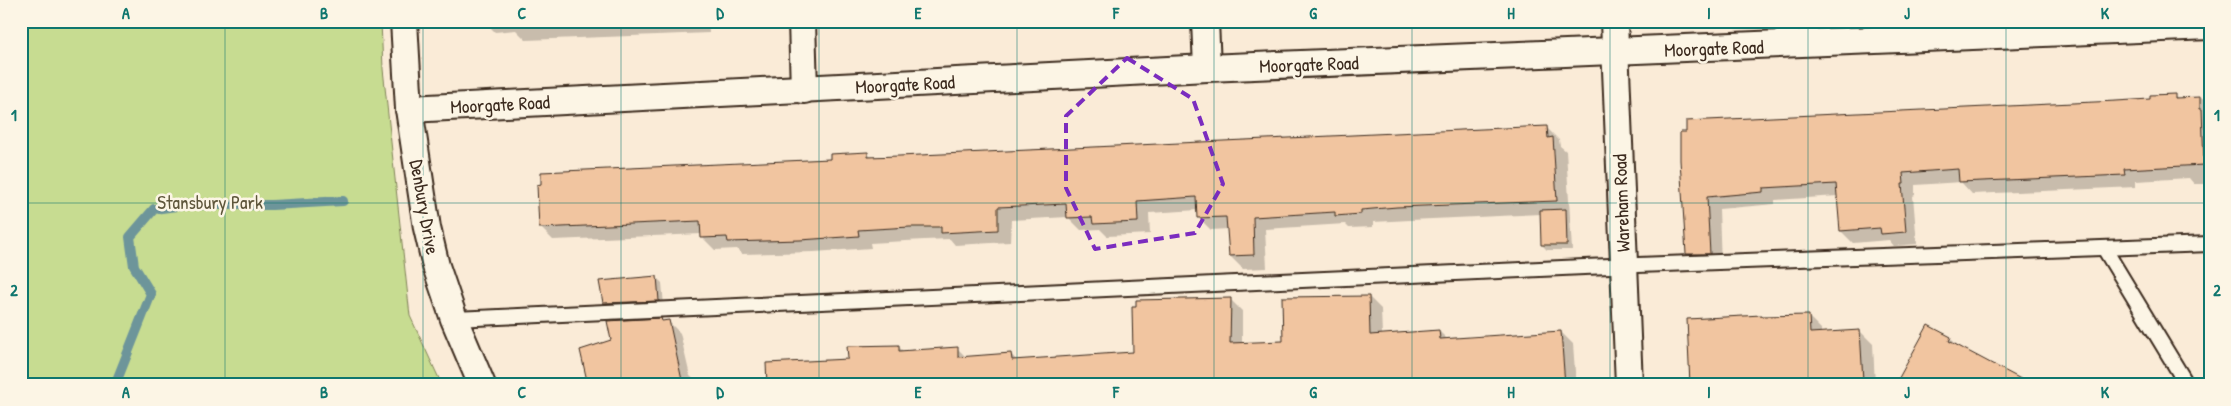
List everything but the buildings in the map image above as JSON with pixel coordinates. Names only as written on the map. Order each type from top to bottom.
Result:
[{"type":"street","name":"Denbury Drive","points":[[404,21],[409,109],[436,266],[454,319],[482,385]]},
{"type":"street","points":[[802,21],[804,90]]},
{"type":"street","points":[[1205,21],[1207,68]]},
{"type":"street","name":"Wareham Road","points":[[1614,21],[1628,385]]},
{"type":"street","name":"Moorgate Road","points":[[409,109],[1207,68],[1616,52],[2020,28],[2210,26]]},
{"type":"lane","points":[[454,319],[1624,266],[2210,244]]},
{"type":"lane","points":[[2104,248],[2187,385]]},
{"type":"highlighted area","points":[[1127,58],[1193,99],[1223,184],[1195,233],[1095,249],[1066,188],[1066,116]]},
{"type":"green space","name":"Stansbury Park","points":[[21,21],[381,21],[383,69],[410,316],[442,385],[21,385]]},
{"type":"waterway","points":[[115,385],[151,294],[134,266],[130,237],[154,209],[184,205],[272,205],[343,201]]}]
